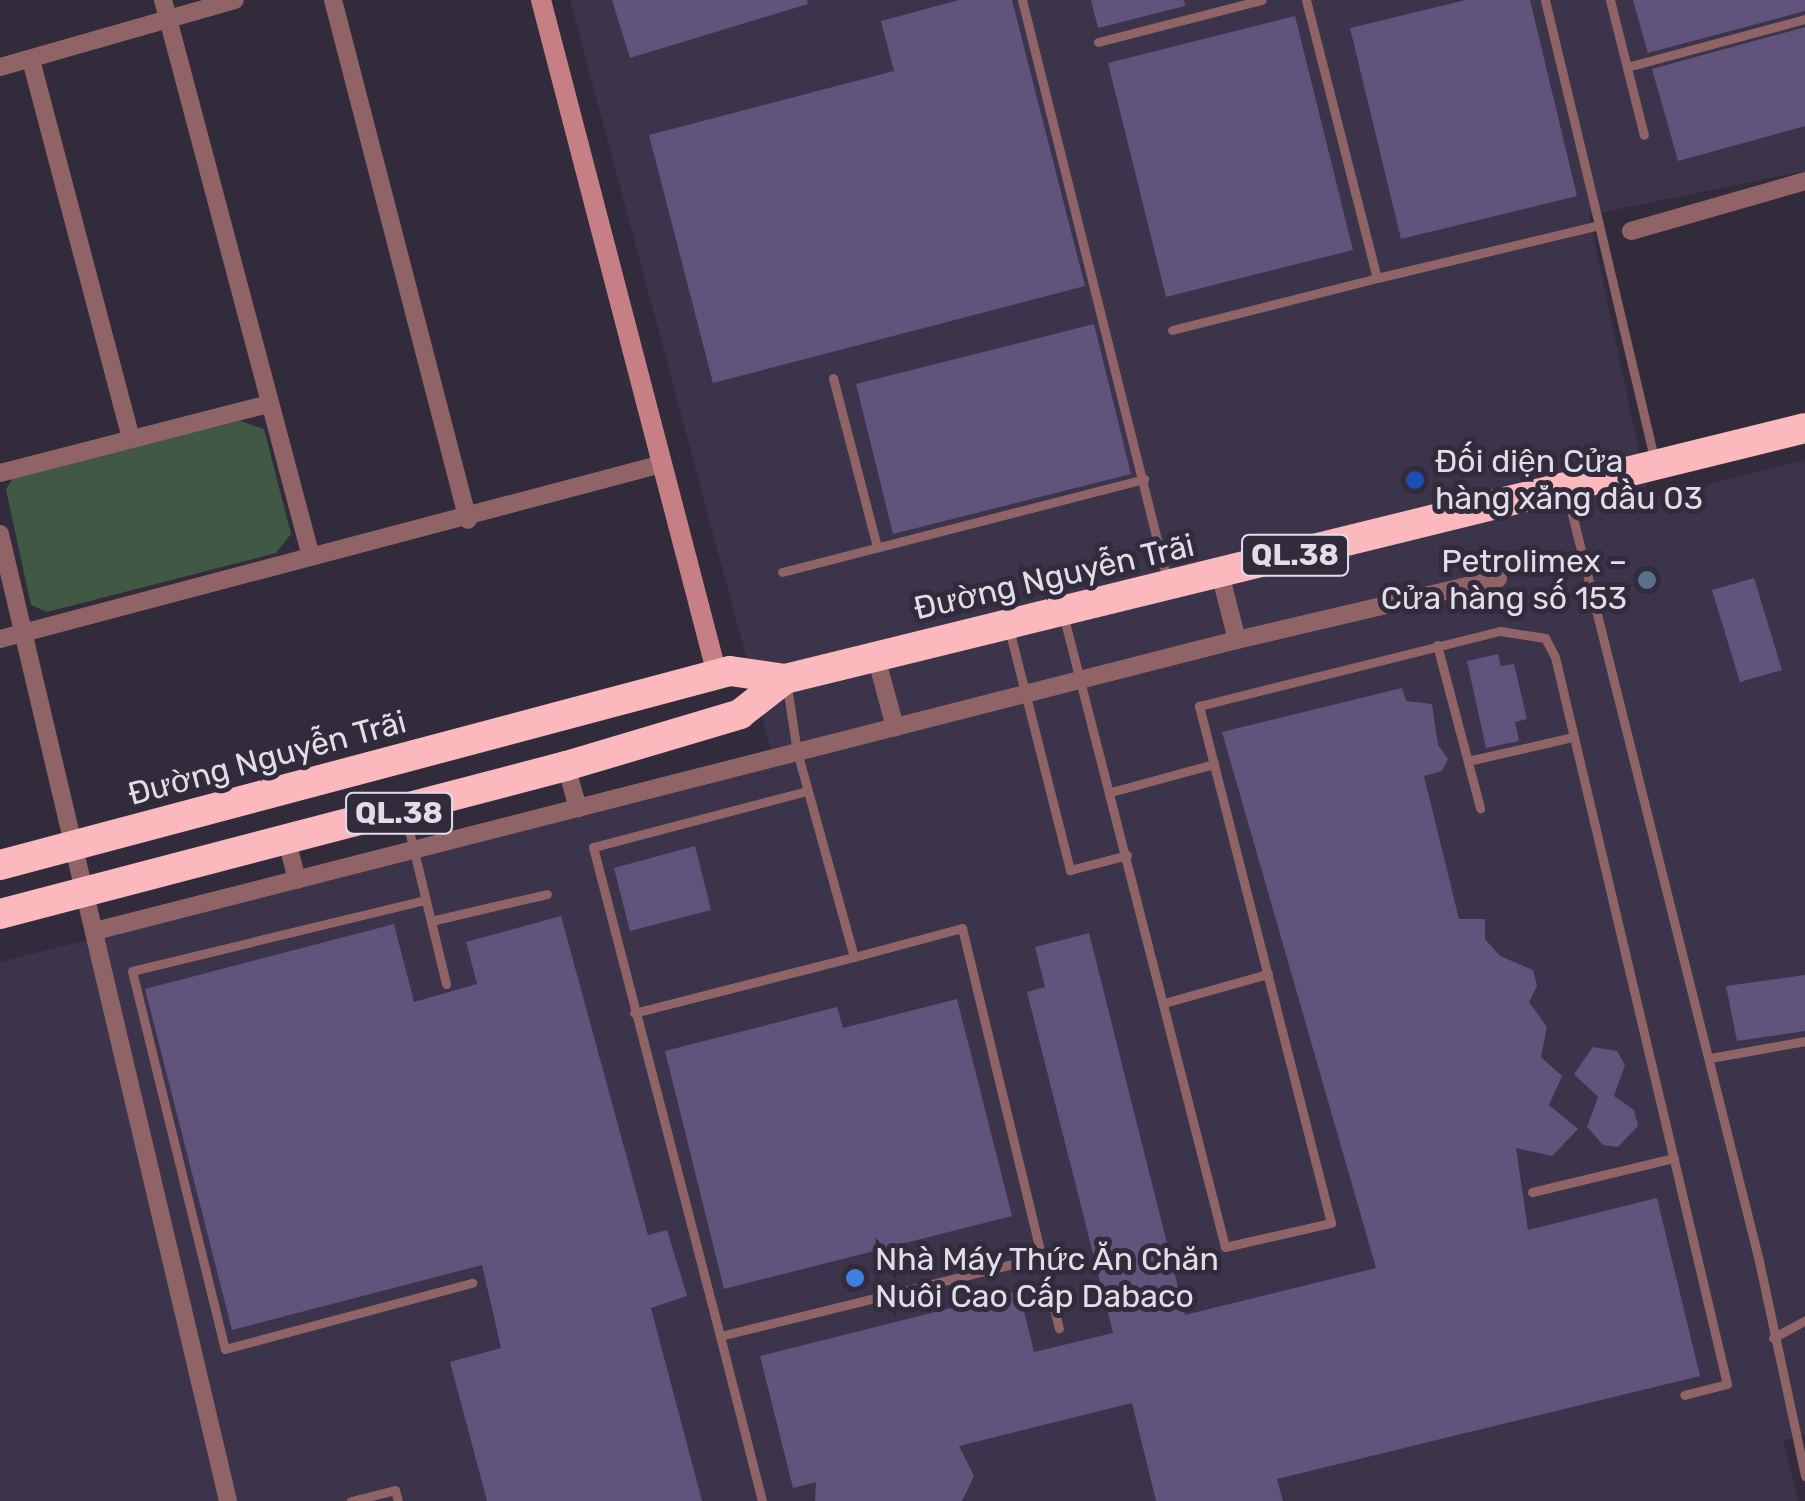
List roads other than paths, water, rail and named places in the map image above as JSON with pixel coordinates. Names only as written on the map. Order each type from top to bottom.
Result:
[{"type":"highway","name":"Đường Nguyễn Trãi","points":[[0,865],[717,674],[786,680],[1007,622],[1220,574],[1805,428]]},
{"type":"highway","name":"Đường Nguyễn Trãi","points":[[0,914],[404,812],[566,766],[740,714],[786,680]]},
{"type":"street","points":[[0,67],[31,60],[165,9],[235,0]]},
{"type":"street","points":[[334,0],[468,520]]},
{"type":"street","points":[[541,0],[717,674]]},
{"type":"street","points":[[165,9],[310,553]]},
{"type":"street","points":[[31,60],[131,438]]},
{"type":"street","points":[[1631,231],[1805,181]]},
{"type":"street","points":[[0,473],[269,404]]},
{"type":"street","points":[[0,639],[310,553],[468,520],[662,464]]},
{"type":"street","points":[[0,534],[228,1501]]},
{"type":"street","points":[[1220,574],[1237,640]]},
{"type":"street","points":[[94,932],[1082,679],[1498,578]]},
{"type":"street","points":[[876,657],[895,727]]},
{"type":"street","points":[[566,766],[578,808]]},
{"type":"street","points":[[287,841],[298,880]]},
{"type":"lane","points":[[1022,0],[1168,585]]},
{"type":"lane","points":[[1098,42],[1262,0]]},
{"type":"lane","points":[[1306,0],[1376,278]]},
{"type":"lane","points":[[1545,0],[1656,464]]},
{"type":"lane","points":[[1610,0],[1644,134]]},
{"type":"lane","points":[[1627,67],[1805,19]]},
{"type":"lane","points":[[1172,330],[1599,225]]},
{"type":"lane","points":[[833,378],[878,547]]},
{"type":"lane","points":[[782,572],[1144,478]]},
{"type":"lane","points":[[1566,487],[1710,1058],[1805,1476]]},
{"type":"lane","points":[[1062,609],[1224,1247],[1332,1223],[1199,706],[1500,631],[1545,638],[1574,738],[1727,1384],[1684,1395]]},
{"type":"lane","points":[[1007,622],[1070,870],[1127,855]]},
{"type":"lane","points":[[1438,646],[1480,808]]},
{"type":"lane","points":[[786,680],[796,752],[854,957]]},
{"type":"lane","points":[[1468,761],[1574,738]]},
{"type":"lane","points":[[1111,792],[1214,764]]},
{"type":"lane","points":[[762,1501],[593,848],[807,791]]},
{"type":"lane","points":[[404,812],[446,984]]},
{"type":"lane","points":[[431,921],[547,894]]},
{"type":"lane","points":[[426,900],[132,971],[225,1349],[472,1283]]},
{"type":"lane","points":[[634,1013],[962,928],[1059,1328]]},
{"type":"lane","points":[[1164,1003],[1268,974]]},
{"type":"lane","points":[[1710,1058],[1805,1041]]},
{"type":"lane","points":[[1532,1192],[1674,1158]]},
{"type":"lane","points":[[720,1336],[1042,1257]]},
{"type":"lane","points":[[1773,1338],[1805,1320]]},
{"type":"lane","points":[[351,1501],[394,1490],[398,1501]]},
{"type":"place","name":"Đối diện Cửa hàng xăng dầu 03","points":[[1415,480]]},
{"type":"place","name":"Petrolimex – Cửa hàng số 153","points":[[1647,580]]},
{"type":"place","name":"Nhà Máy Thức Ăn Chăn Nuôi Cao Cấp Dabaco","points":[[855,1278]]}]
